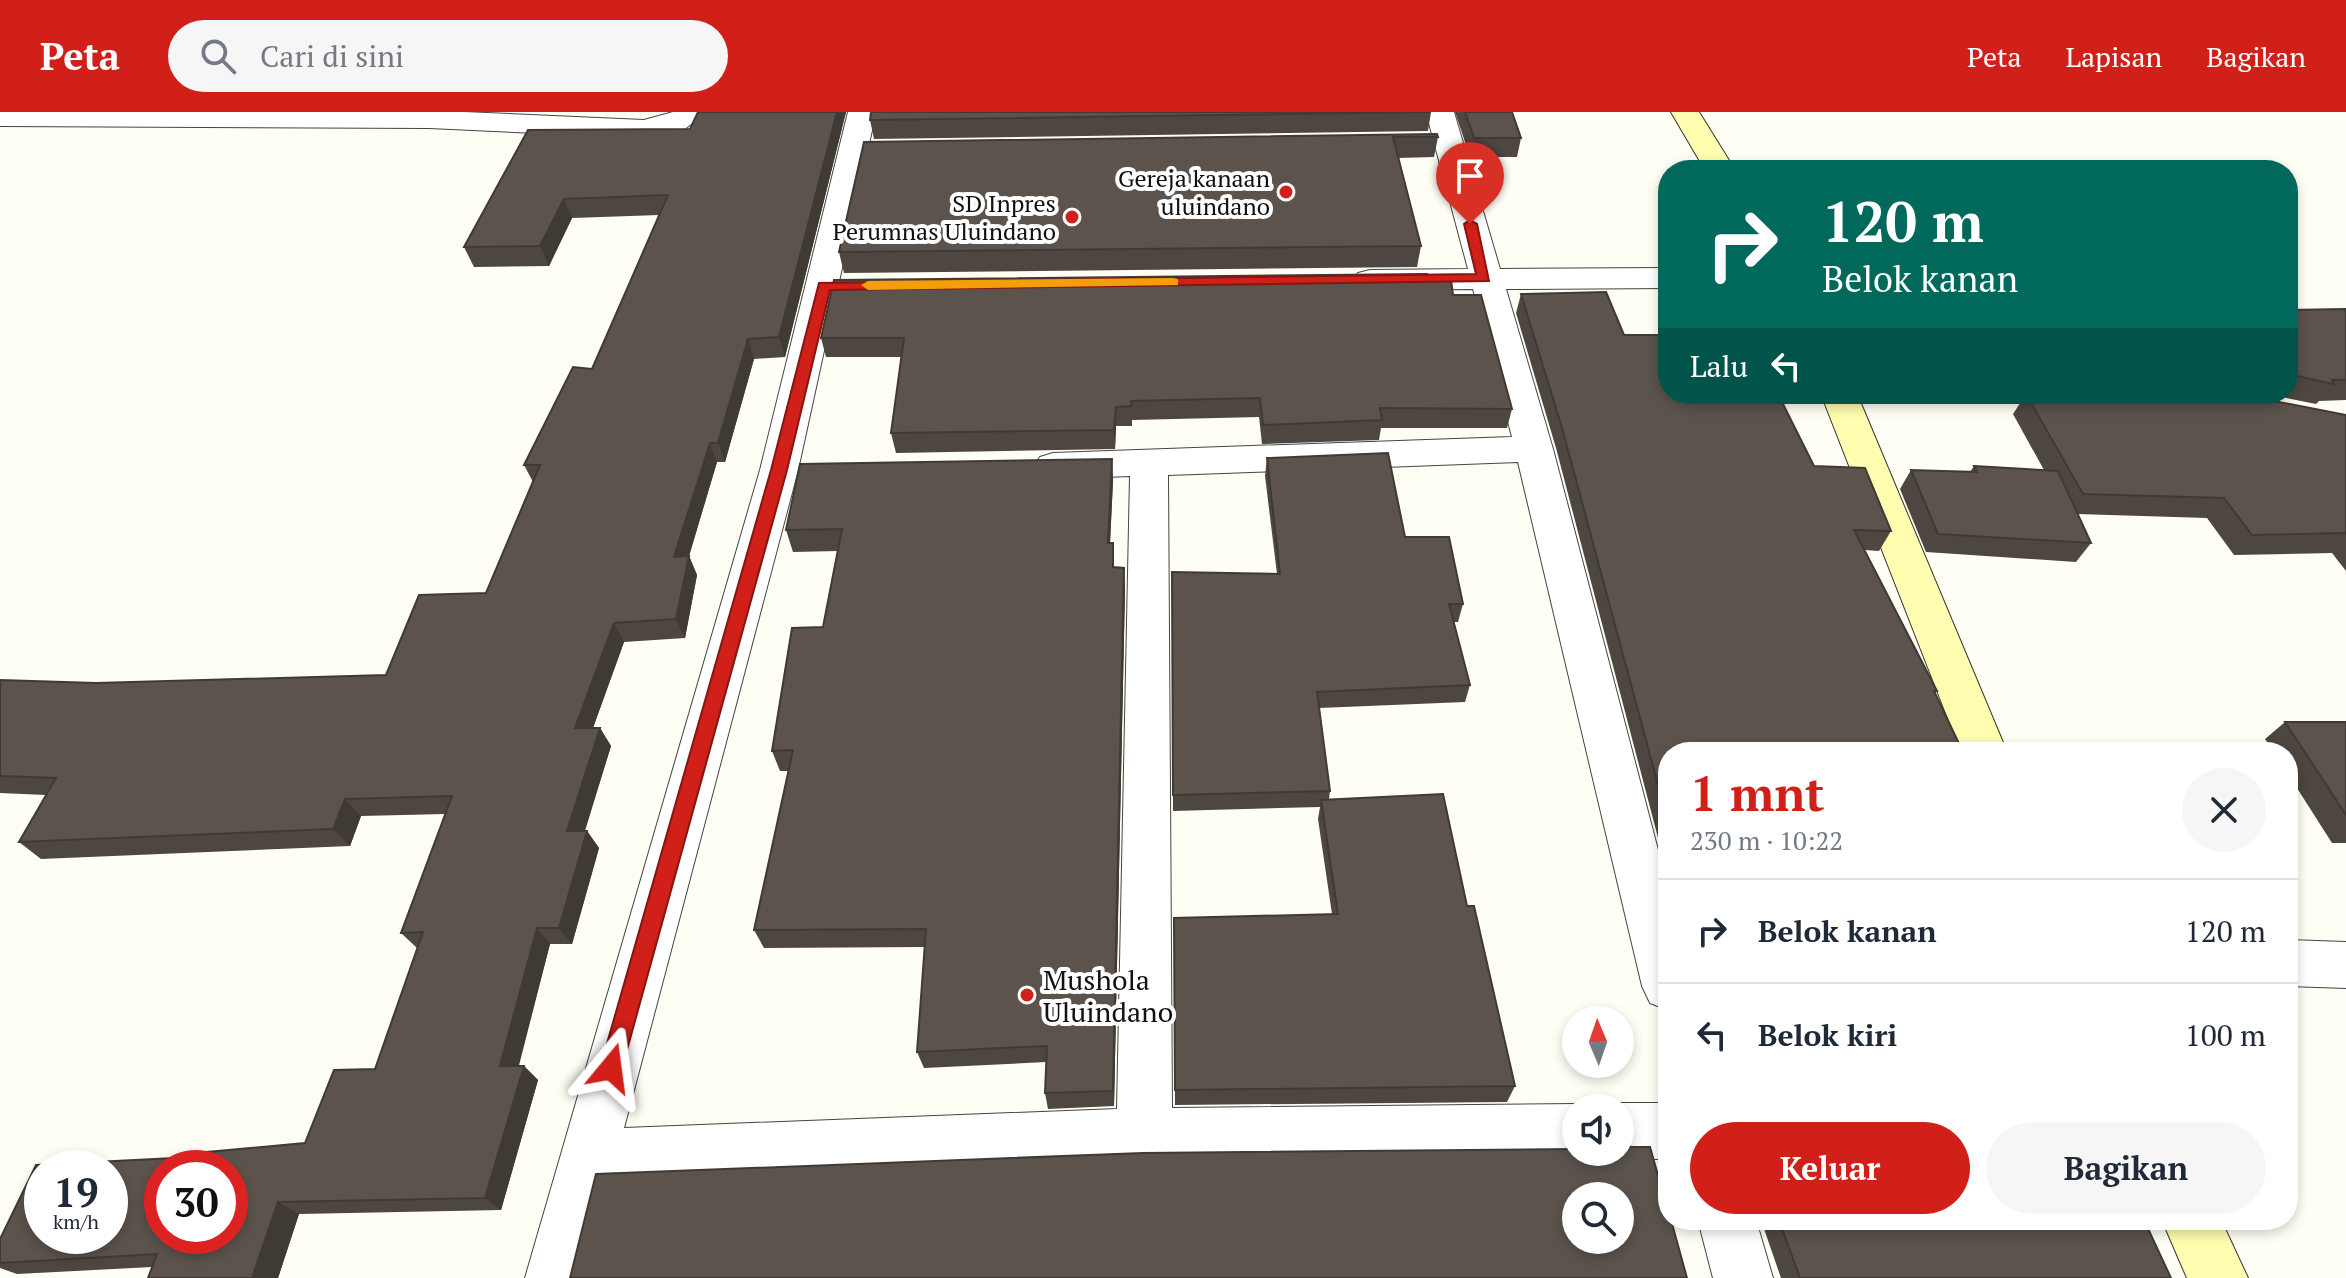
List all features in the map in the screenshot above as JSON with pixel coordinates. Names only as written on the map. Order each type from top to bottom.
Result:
[{"type":"street","points":[[0,117],[432,115],[644,129],[672,125],[693,112]]},
{"type":"street","points":[[1685,112],[1714,160]]},
{"type":"street","points":[[1436,133],[1484,278],[1534,449],[1658,946]]},
{"type":"street","points":[[555,1278],[586,1158],[794,470],[840,286],[867,138]]},
{"type":"street","points":[[1342,280],[1658,278]]},
{"type":"street","points":[[1843,404],[1980,742]]},
{"type":"street","points":[[1010,466],[1149,465],[1534,449]]},
{"type":"street","points":[[1144,1136],[1149,465]]},
{"type":"street","points":[[2298,963],[2346,965]]},
{"type":"street","points":[[1634,1131],[1658,1131]]},
{"type":"street","points":[[586,1158],[1144,1136],[1562,1132]]},
{"type":"street","points":[[1730,1230],[1743,1278]]},
{"type":"street","points":[[2196,1230],[2218,1278]]},
{"type":"building","points":[[698,112],[837,112],[779,337],[748,339],[718,443],[710,443],[674,557],[689,556],[676,619],[614,623],[575,728],[600,728],[567,831],[587,831],[559,928],[537,928],[500,1066],[524,1066],[485,1198],[278,1202],[252,1278],[148,1278],[157,1254],[248,1254],[248,1150],[229,1150],[305,1143],[334,1070],[375,1069],[423,932],[401,933],[452,796],[345,799],[333,829],[19,842],[56,778],[0,776],[0,680],[96,683],[386,675],[419,595],[486,593],[540,465],[524,465],[573,367],[592,369],[668,195],[564,199],[540,246],[464,247],[528,130],[690,129]]},
{"type":"building","points":[[871,112],[1431,112],[870,120]]},
{"type":"building","points":[[1465,112],[1512,112],[1521,138],[1474,138]]},
{"type":"building","points":[[1437,134],[1438,137],[1393,137],[1421,246],[839,252],[864,142]]},
{"type":"building","points":[[1427,274],[1429,280],[1451,280],[1453,295],[1481,295],[1512,409],[1380,408],[1382,420],[1263,425],[1260,398],[1131,401],[1131,406],[1116,407],[1114,430],[891,433],[904,338],[821,338],[834,280]]},
{"type":"building","points":[[1606,292],[1624,335],[1658,335],[1658,404],[1783,404],[1814,466],[1865,468],[1891,531],[1854,530],[1937,691],[1934,691],[1958,742],[1658,742],[1658,785],[1562,428],[1521,294]]},
{"type":"building","points":[[2346,309],[2346,380],[2332,380],[2334,384],[2298,376],[2298,310]]},
{"type":"building","points":[[2032,404],[2289,404],[2346,415],[2346,533],[2252,535],[2224,498],[2083,494]]},
{"type":"building","points":[[1388,453],[1405,537],[1449,537],[1463,604],[1449,604],[1470,685],[1317,692],[1330,791],[1173,795],[1172,572],[1280,574],[1267,458]]},
{"type":"building","points":[[1112,459],[1108,543],[1113,543],[1113,567],[1124,568],[1113,1091],[1045,1093],[1047,1046],[917,1052],[926,929],[754,930],[793,750],[772,751],[792,628],[823,627],[842,529],[786,530],[800,464]]},
{"type":"building","points":[[1974,466],[2058,471],[2091,543],[1938,534],[1911,470],[1977,472]]},
{"type":"building","points":[[2285,722],[2346,722],[2346,815]]},
{"type":"building","points":[[1443,794],[1467,906],[1474,906],[1515,1086],[1175,1090],[1174,918],[1338,914],[1321,800]]},
{"type":"building","points":[[1634,1147],[1650,1147],[1658,1175],[1658,1230],[1674,1230],[1687,1278],[570,1278],[596,1174],[1143,1153],[1562,1149],[1562,1166],[1634,1166]]},
{"type":"building","points":[[128,1160],[144,1160],[144,1254],[157,1254],[0,1263],[0,1239],[24,1190],[24,1254],[128,1254]]},
{"type":"building","points":[[1783,1230],[2149,1230],[2171,1278],[1800,1278]]},
{"type":"slow traffic","points":[[868,285],[1173,282]]},
{"type":"place","name":"Gereja kanaan uluindano","points":[[1286,192]]},
{"type":"place","name":"SD Inpres Perumnas Uluindano","points":[[1072,217]]},
{"type":"place","name":"Mushola Uluindano","points":[[1027,995]]},
{"type":"route","points":[[611,1068],[779,470],[824,286],[1484,278],[1470,224]]}]
